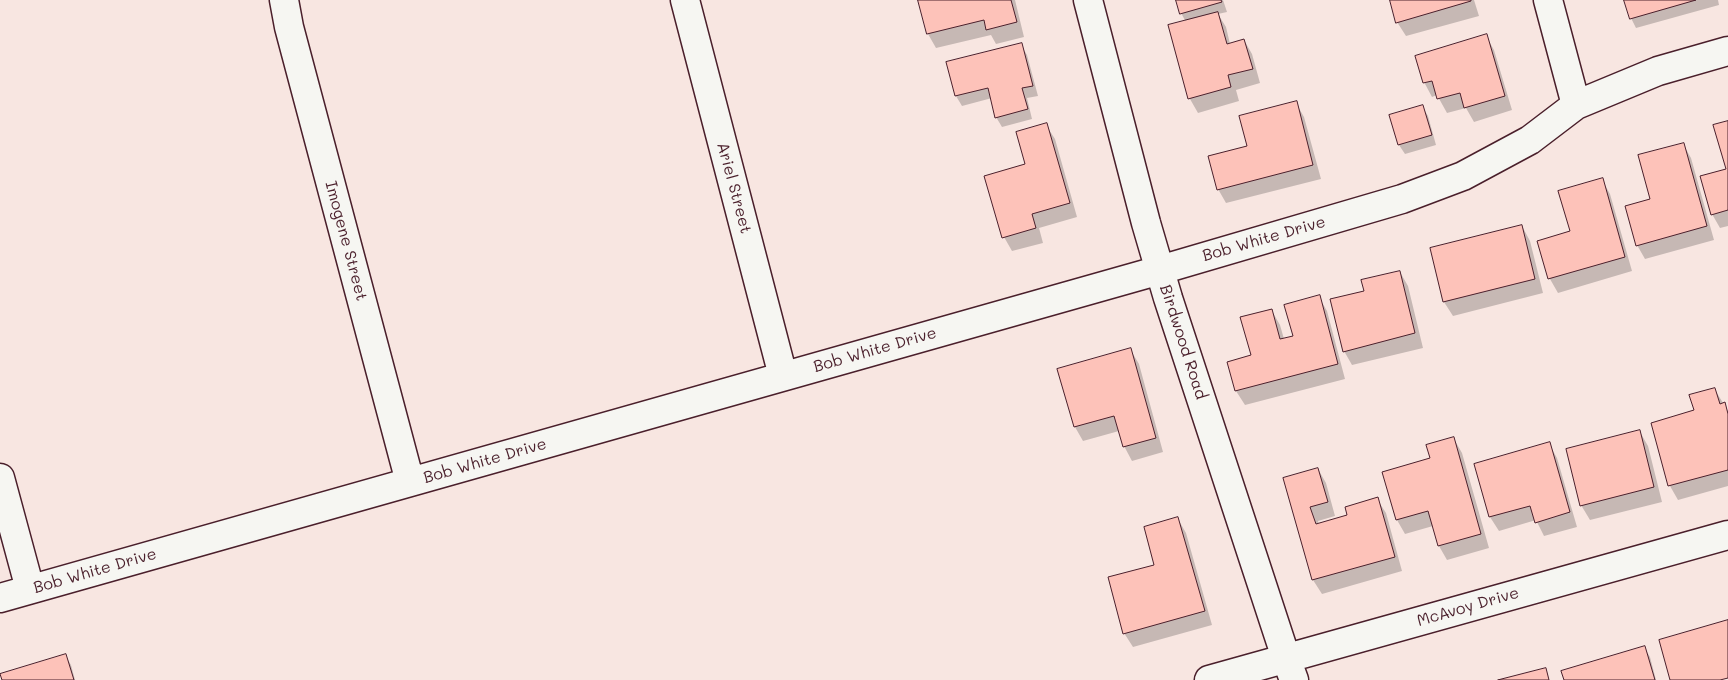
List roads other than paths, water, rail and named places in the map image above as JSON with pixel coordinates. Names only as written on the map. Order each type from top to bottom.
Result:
[{"type":"street","name":"Imogene Street","points":[[284,0],[289,27],[410,482]]},
{"type":"street","name":"Ariel Street","points":[[684,0],[783,376]]},
{"type":"street","name":"Birdwood Road","points":[[1088,0],[1160,270],[1290,669]]},
{"type":"street","points":[[1548,0],[1576,105]]},
{"type":"street","name":"Bob White Drive","points":[[0,598],[1160,270],[1402,199],[1463,176],[1530,140],[1576,105],[1658,70],[1728,51]]},
{"type":"street","points":[[0,478],[30,589]]},
{"type":"street","name":"McAvoy Drive","points":[[1209,680],[1290,669],[1728,535]]}]
